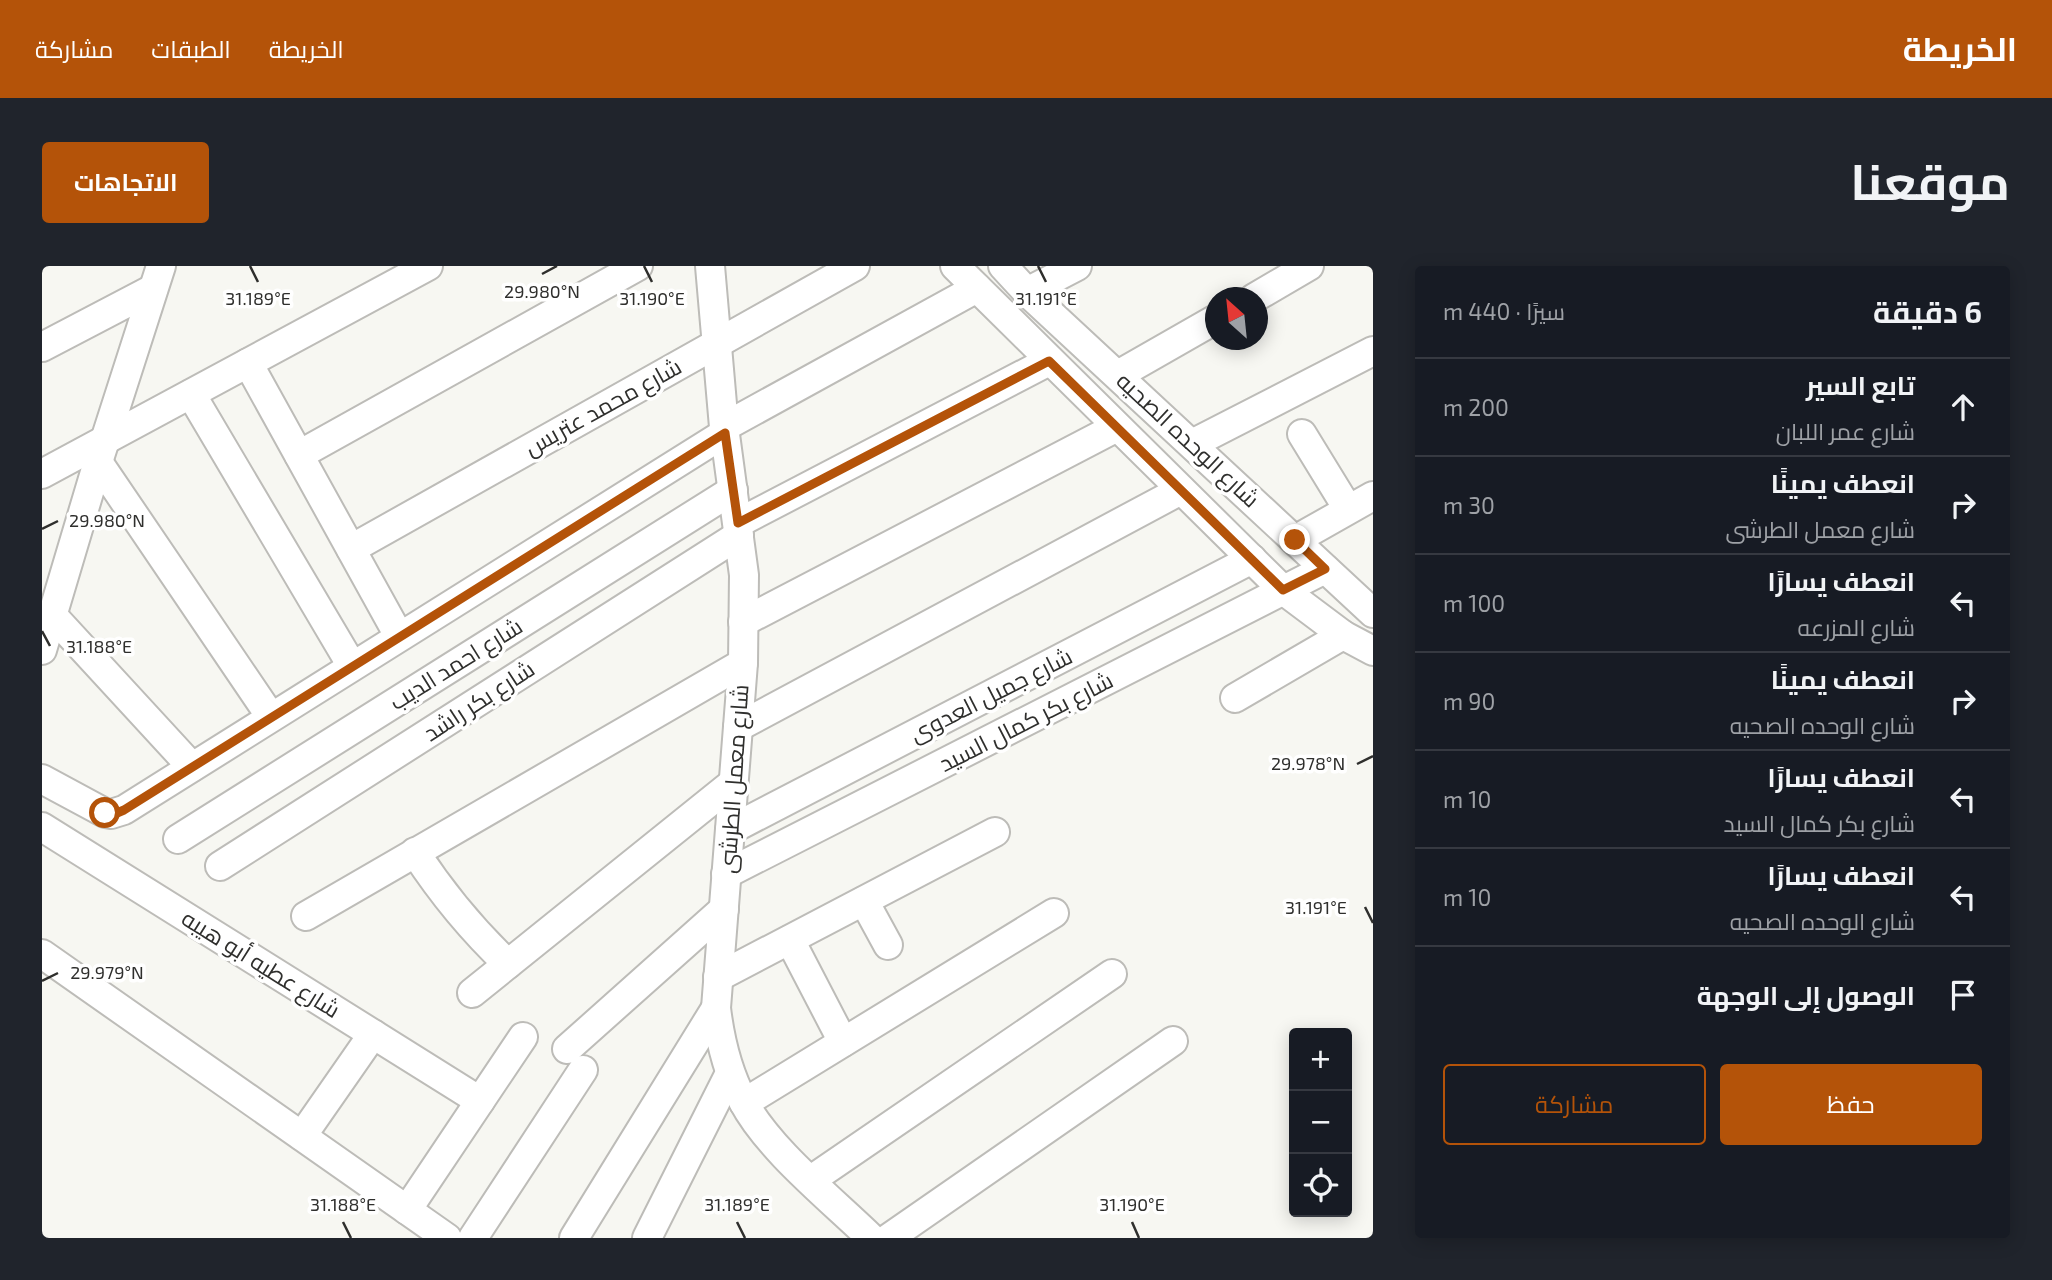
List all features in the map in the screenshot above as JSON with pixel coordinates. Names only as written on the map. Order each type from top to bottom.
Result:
[{"type":"street","points":[[42,474],[102,451],[191,394],[428,266]]},
{"type":"street","points":[[299,455],[638,266]]},
{"type":"street","name":"شارع معمل الطرشى","points":[[710,266],[724,430],[744,575],[743,663],[716,1009],[720,1041],[730,1073],[744,1103],[774,1144],[871,1238]]},
{"type":"street","name":"شارع محمد عتريس","points":[[351,549],[855,266]]},
{"type":"street","name":"شارع الوحده الصحيه","points":[[955,266],[1283,590],[1343,635],[1373,652]]},
{"type":"street","name":"شارع الوحده الصحيه","points":[[1003,266],[1027,292],[1373,614]]},
{"type":"street","points":[[1027,292],[1077,266]]},
{"type":"street","points":[[1268,290],[1309,266]]},
{"type":"street","points":[[42,346],[157,278]]},
{"type":"street","points":[[42,650],[157,278]]},
{"type":"street","points":[[42,779],[105,813],[124,810],[724,430],[977,288]]},
{"type":"street","points":[[1027,338],[1052,313]]},
{"type":"street","points":[[1118,374],[1205,325]]},
{"type":"street","points":[[1192,444],[1373,351]]},
{"type":"street","name":"شارع بكر راشد","points":[[219,866],[739,529],[1049,361]]},
{"type":"street","points":[[248,363],[399,636]]},
{"type":"street","points":[[191,394],[352,666]]},
{"type":"street","points":[[743,622],[1117,427]]},
{"type":"street","points":[[1302,434],[1348,509]]},
{"type":"street","points":[[102,451],[271,717]]},
{"type":"street","name":"شارع احمد الديب","points":[[178,839],[733,490]]},
{"type":"street","points":[[738,727],[1181,490]]},
{"type":"street","points":[[1295,540],[1373,496]]},
{"type":"street","name":"شارع جميل العدوى","points":[[730,830],[1252,559]]},
{"type":"street","name":"شارع بكر كمال السيد","points":[[726,874],[1325,569]]},
{"type":"street","points":[[53,616],[192,766]]},
{"type":"street","points":[[1235,698],[1343,635]]},
{"type":"street","points":[[306,916],[743,663]]},
{"type":"street","points":[[472,993],[733,783]]},
{"type":"street","name":"شارع عطيه أبو هيبه","points":[[42,827],[480,1101]]},
{"type":"street","points":[[718,977],[995,832]]},
{"type":"street","points":[[415,852],[440,892],[472,930],[508,964]]},
{"type":"street","points":[[864,901],[888,945]]},
{"type":"street","points":[[473,1238],[575,1059],[724,909]]},
{"type":"street","points":[[744,1103],[1054,913]]},
{"type":"street","points":[[790,940],[843,1042]]},
{"type":"street","points":[[42,954],[447,1238]]},
{"type":"street","points":[[811,1180],[1112,974]]},
{"type":"street","points":[[574,1238],[716,1009]]},
{"type":"street","points":[[302,1136],[373,1034]]},
{"type":"street","points":[[407,1210],[523,1037]]},
{"type":"street","points":[[889,1238],[1173,1041]]},
{"type":"street","points":[[647,1238],[730,1073]]},
{"type":"route","points":[[105,813],[124,810],[725,433],[738,523],[1049,361],[1283,590],[1325,569],[1295,540]]}]
